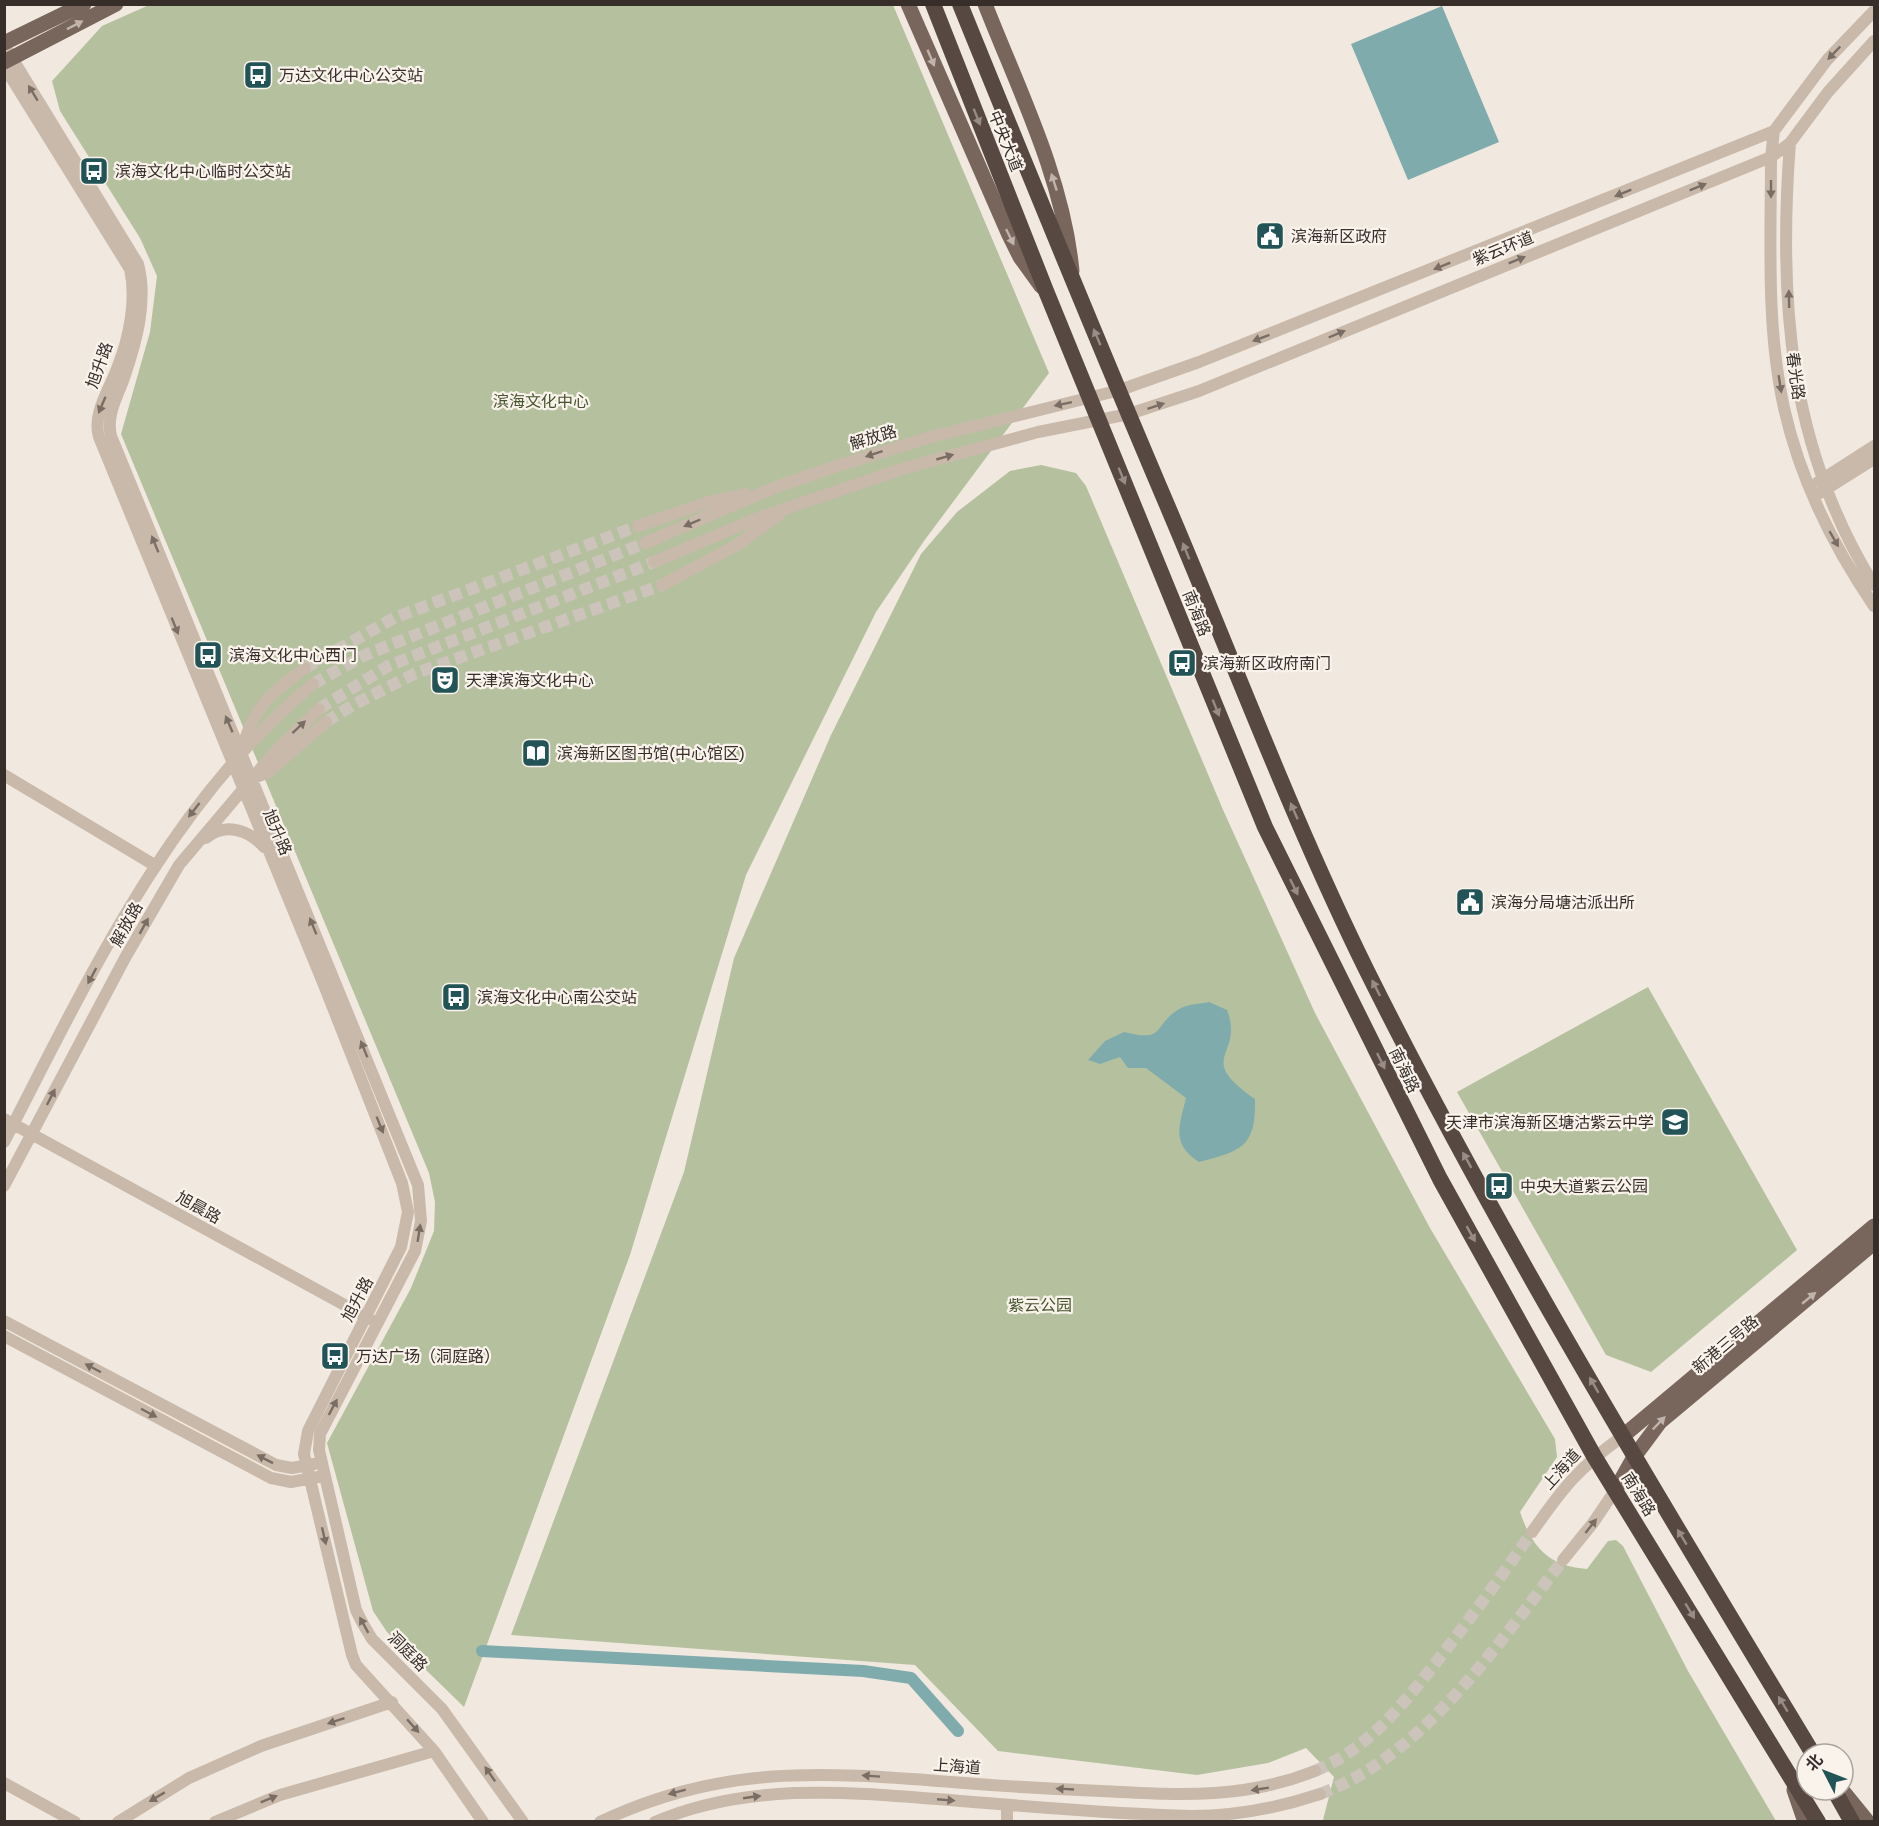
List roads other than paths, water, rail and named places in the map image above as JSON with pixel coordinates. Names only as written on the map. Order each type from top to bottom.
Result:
[{"type":"highway","name":"中央大道","points":[[933,4],[1046,291]]},
{"type":"highway","name":"中央大道","points":[[960,4],[1073,280]]},
{"type":"highway","name":"南海路","points":[[1073,280],[1292,809],[1365,966],[1487,1198],[1634,1457],[1806,1742]]},
{"type":"highway","name":"南海路","points":[[1046,291],[1265,827],[1440,1179],[1594,1456],[1818,1821]]},
{"type":"highway","points":[[1841,1802],[1852,1821]]},
{"type":"main road","points":[[6,55],[84,4]]},
{"type":"main road","points":[[6,55],[116,4]]},
{"type":"main road","points":[[908,4],[1009,235],[1020,257],[1046,291]]},
{"type":"main road","points":[[984,4],[1052,173],[1068,232],[1073,280]]},
{"type":"main road","name":"新港三号路","points":[[1623,1436],[1875,1226]]},
{"type":"main road","name":"新港三号路","points":[[1616,1489],[1634,1457],[1660,1422],[1875,1243]]},
{"type":"main road","points":[[1784,1765],[1805,1821]]},
{"type":"main road","points":[[1852,1802],[1868,1821]]},
{"type":"street","points":[[1774,131],[1827,60],[1875,11]]},
{"type":"street","name":"紫云环道","points":[[1099,421],[1129,414],[1229,379],[1771,157],[1790,143],[1827,92],[1875,41]]},
{"type":"street","points":[[6,55],[92,196]]},
{"type":"street","name":"春光路","points":[[1774,131],[1771,157],[1773,320],[1784,407],[1811,492],[1828,529],[1875,606]]},
{"type":"street","name":"紫云环道","points":[[1120,390],[1353,303],[1774,131]]},
{"type":"street","name":"春光路","points":[[1790,143],[1787,188],[1792,354],[1798,398],[1825,484],[1856,556],[1875,585]]},
{"type":"street","name":"旭升路","points":[[92,196],[130,247],[138,264],[142,286],[134,345],[109,420],[111,436],[418,1185],[421,1221],[415,1251],[308,1431],[303,1447],[310,1479]]},
{"type":"street","name":"旭升路","points":[[92,196],[130,269],[133,291],[124,348],[99,412],[97,431],[231,765],[270,853],[399,1171],[408,1212],[401,1247],[372,1320],[320,1434],[318,1443],[321,1462]]},
{"type":"street","name":"解放路","points":[[645,543],[776,487],[931,436],[1120,390]]},
{"type":"street","points":[[654,562],[734,527],[972,449],[1038,432],[1099,421]]},
{"type":"street","points":[[1825,484],[1875,446]]},
{"type":"street","points":[[1811,492],[1875,459]]},
{"type":"street","points":[[638,526],[709,502],[776,487]]},
{"type":"street","points":[[662,585],[737,545],[788,508]]},
{"type":"street","points":[[241,754],[248,727],[255,714],[271,696],[305,668]]},
{"type":"street","name":"解放路","points":[[4,1142],[9,1122],[112,938],[156,866],[186,822],[231,765],[279,714],[313,684]]},
{"type":"street","name":"解放路","points":[[4,1186],[151,912],[179,865],[242,788],[289,737],[320,709]]},
{"type":"street","points":[[252,778],[267,773],[326,722]]},
{"type":"street","points":[[4,775],[156,866]]},
{"type":"street","points":[[193,848],[211,833],[230,829],[251,835],[270,853]]},
{"type":"street","name":"旭晨路","points":[[9,1122],[372,1320]]},
{"type":"street","points":[[4,1321],[267,1461],[283,1468],[321,1462]]},
{"type":"street","points":[[4,1336],[271,1478],[291,1482],[325,1476]]},
{"type":"street","name":"上海道","points":[[1532,1532],[1569,1480],[1594,1456],[1623,1436]]},
{"type":"street","name":"洞庭路","points":[[321,1462],[357,1610],[363,1624],[372,1639],[442,1709],[524,1821]]},
{"type":"street","points":[[310,1479],[352,1655],[362,1672],[392,1702],[434,1751],[483,1821]]},
{"type":"street","points":[[1563,1560],[1593,1523],[1616,1489]]},
{"type":"street","points":[[118,1821],[189,1778],[261,1746],[392,1702]]},
{"type":"street","points":[[215,1821],[279,1795],[434,1751]]},
{"type":"street","name":"上海道","points":[[600,1821],[637,1805],[683,1791],[730,1781],[783,1775],[837,1774],[1005,1786],[1193,1794],[1267,1788],[1315,1771]]},
{"type":"street","points":[[4,1783],[75,1821]]},
{"type":"street","name":"上海道","points":[[655,1821],[719,1803],[799,1792],[829,1791],[1137,1814],[1213,1816],[1268,1809],[1320,1794]]},
{"type":"street","points":[[1007,1805],[1007,1821]]},
{"type":"water","points":[[1442,6],[1499,142],[1408,180],[1351,44]]},
{"type":"water","points":[[1209,1002],[1227,1010],[1231,1026],[1224,1064],[1227,1074],[1255,1099],[1255,1115],[1249,1137],[1236,1150],[1199,1162],[1184,1148],[1179,1134],[1186,1098],[1146,1068],[1128,1068],[1120,1057],[1100,1064],[1088,1060],[1105,1041],[1124,1032],[1138,1035],[1153,1034],[1181,1008]]},
{"type":"waterway","points":[[482,1651],[863,1671],[911,1678],[958,1731]]},
{"type":"tunnel","points":[[305,668],[394,618],[638,526]]},
{"type":"tunnel","points":[[313,684],[365,655],[645,543]]},
{"type":"tunnel","points":[[319,709],[388,666],[654,562]]},
{"type":"tunnel","points":[[326,722],[353,705],[414,674],[662,585]]},
{"type":"tunnel","points":[[1315,1771],[1336,1761],[1372,1735],[1387,1720],[1431,1669],[1532,1532]]},
{"type":"tunnel","points":[[1320,1794],[1357,1776],[1392,1753],[1425,1725],[1485,1661],[1563,1560]]},
{"type":"place","name":"万达文化中心公交站","points":[[258,75]]},
{"type":"place","name":"滨海文化中心临时公交站","points":[[94,171]]},
{"type":"place","name":"滨海新区政府","points":[[1270,236]]},
{"type":"place","name":"滨海文化中心西门","points":[[208,655]]},
{"type":"place","name":"滨海新区政府南门","points":[[1182,663]]},
{"type":"place","name":"天津滨海文化中心","points":[[445,680]]},
{"type":"place","name":"滨海新区图书馆(中心馆区)","points":[[536,753]]},
{"type":"place","name":"滨海分局塘沽派出所","points":[[1470,902]]},
{"type":"place","name":"滨海文化中心南公交站","points":[[456,997]]},
{"type":"place","name":"天津市滨海新区塘沽紫云中学","points":[[1675,1122]]},
{"type":"place","name":"中央大道紫云公园","points":[[1499,1186]]},
{"type":"place","name":"万达广场（洞庭路）","points":[[335,1356]]},
{"type":"park label","name":"滨海文化中心","points":[[541,401]]},
{"type":"park label","name":"紫云公园","points":[[1040,1305]]}]
